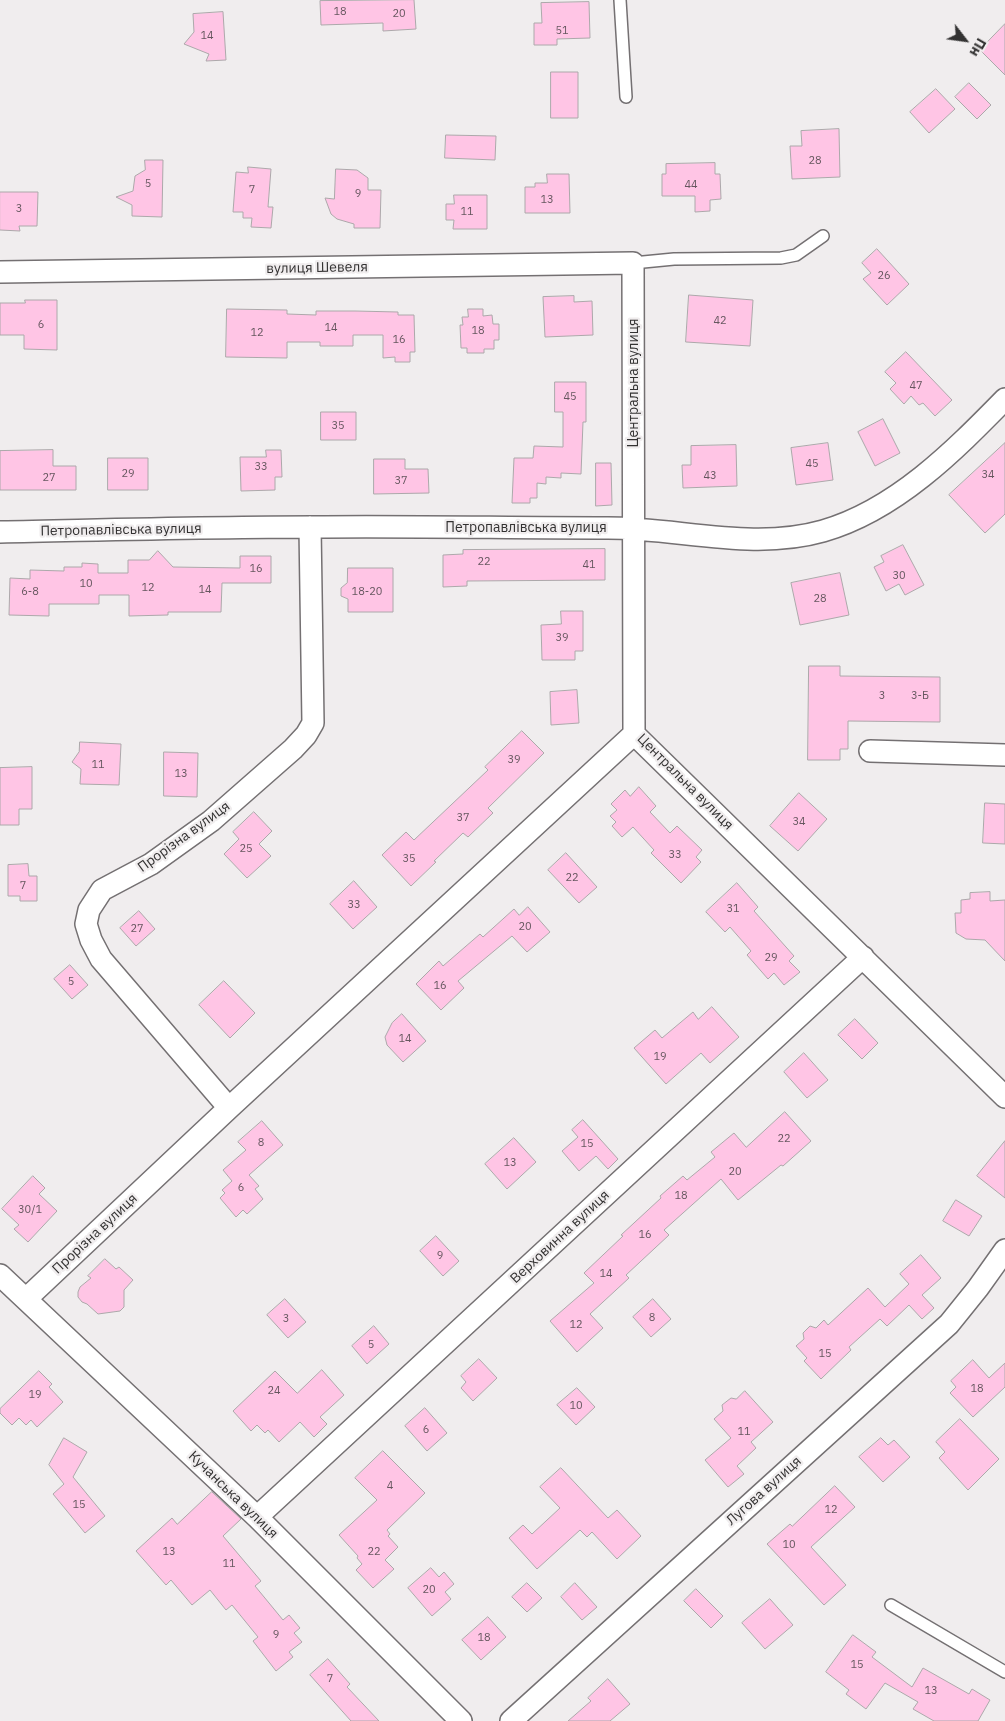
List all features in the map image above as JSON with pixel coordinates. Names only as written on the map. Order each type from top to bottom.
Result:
[{"type":"street","name":"вулиця Шевеля","points":[[0,272],[633,263]]},
{"type":"street","name":"Центральна вулиця","points":[[633,263],[634,734],[1005,1097]]},
{"type":"street","name":"Петропавлівська вулиця","points":[[0,532],[310,527],[634,528],[740,539],[786,538],[824,531],[867,513],[914,483],[959,446],[1005,398]]},
{"type":"street","name":"Прорізна вулиця","points":[[229,1108],[101,959],[91,940],[86,924],[89,910],[102,890],[151,864],[211,821],[293,749],[306,735],[313,723],[310,527]]},
{"type":"street","name":"Прорізна вулиця","points":[[26,1299],[229,1108],[634,734]]},
{"type":"street","points":[[870,751],[1005,755]]},
{"type":"street","name":"Верховинна вулиця","points":[[257,1517],[863,957]]},
{"type":"street","name":"Лугова вулиця","points":[[510,1721],[949,1324],[1005,1250]]},
{"type":"street","name":"Кучанська вулиця","points":[[0,1275],[257,1517],[461,1721]]},
{"type":"lane","points":[[620,0],[626,97]]},
{"type":"lane","points":[[633,263],[674,259],[781,258],[796,255],[823,236]]},
{"type":"lane","points":[[891,1605],[1005,1672]]},
{"type":"building","points":[[414,0],[416,29],[383,31],[383,23],[321,25],[320,1]]},
{"type":"building","points":[[589,2],[590,38],[557,39],[557,45],[534,45],[534,23],[542,23],[541,3]]},
{"type":"building","points":[[223,12],[226,60],[206,61],[209,54],[184,44],[194,32],[193,14]]},
{"type":"building","points":[[1005,24],[1005,75],[980,50]]},
{"type":"building","points":[[551,72],[578,72],[578,118],[551,118]]},
{"type":"building","points":[[969,83],[991,105],[977,119],[955,97]]},
{"type":"building","points":[[936,89],[955,109],[929,133],[910,112]]},
{"type":"building","points":[[839,129],[840,177],[792,179],[790,146],[802,146],[801,131]]},
{"type":"building","points":[[446,135],[496,136],[495,160],[445,158]]},
{"type":"building","points":[[145,160],[163,160],[162,217],[132,216],[132,205],[116,197],[133,191],[135,176],[145,170]]},
{"type":"building","points":[[715,163],[715,174],[720,174],[721,199],[710,200],[710,211],[695,212],[695,196],[662,196],[662,174],[666,174],[666,164]]},
{"type":"building","points":[[248,167],[271,169],[268,207],[273,207],[271,228],[251,227],[252,218],[243,218],[243,212],[233,212],[236,172],[248,173]]},
{"type":"building","points":[[336,169],[357,170],[368,178],[368,190],[381,190],[380,228],[354,228],[354,224],[337,219],[331,214],[325,198],[334,199]]},
{"type":"building","points":[[547,174],[569,174],[570,213],[525,213],[525,187],[535,187],[535,183],[547,183]]},
{"type":"building","points":[[0,192],[38,192],[37,226],[19,226],[20,231],[0,230]]},
{"type":"building","points":[[454,195],[487,195],[487,229],[453,229],[454,220],[446,220],[446,204],[454,204]]},
{"type":"building","points":[[877,249],[909,284],[887,305],[863,279],[871,273],[862,263]]},
{"type":"building","points":[[689,295],[753,300],[750,346],[686,342]]},
{"type":"building","points":[[574,296],[574,302],[592,301],[593,335],[545,337],[543,297]]},
{"type":"building","points":[[25,300],[57,300],[57,350],[24,349],[24,335],[0,335],[0,303],[25,303]]},
{"type":"building","points":[[227,309],[287,310],[287,314],[316,315],[316,311],[398,312],[398,315],[414,315],[415,352],[410,352],[410,362],[395,362],[395,357],[383,358],[383,335],[353,335],[353,346],[320,346],[320,342],[287,342],[287,358],[226,357]]},
{"type":"building","points":[[468,309],[483,309],[483,316],[492,315],[493,324],[499,324],[499,340],[494,340],[494,349],[484,349],[484,353],[467,353],[467,348],[461,348],[460,325],[463,325],[462,317],[468,317]]},
{"type":"building","points":[[906,352],[952,400],[935,416],[923,403],[919,405],[911,396],[904,404],[890,389],[896,383],[885,372]]},
{"type":"building","points":[[555,382],[586,382],[586,422],[583,422],[581,474],[561,473],[561,478],[546,477],[546,484],[537,483],[537,498],[530,498],[530,503],[512,503],[514,458],[533,458],[534,446],[563,447],[563,412],[555,412]]},
{"type":"building","points":[[321,412],[356,412],[356,440],[321,440]]},
{"type":"building","points":[[883,419],[900,453],[875,466],[858,432]]},
{"type":"building","points":[[828,443],[833,480],[796,485],[791,448]]},
{"type":"building","points":[[1005,443],[1005,514],[985,533],[949,495]]},
{"type":"building","points":[[736,445],[737,486],[683,488],[682,465],[691,465],[691,446]]},
{"type":"building","points":[[53,450],[53,466],[76,466],[76,490],[0,490],[0,451]]},
{"type":"building","points":[[266,450],[281,450],[282,477],[275,477],[275,490],[241,491],[240,457],[266,457]]},
{"type":"building","points":[[108,458],[148,458],[148,490],[108,490]]},
{"type":"building","points":[[374,459],[405,459],[405,469],[428,469],[429,493],[374,494]]},
{"type":"building","points":[[596,463],[611,463],[612,505],[596,506]]},
{"type":"building","points":[[903,545],[924,585],[905,595],[899,584],[886,591],[874,567],[884,562],[881,556]]},
{"type":"building","points":[[605,549],[605,580],[467,581],[467,586],[443,587],[443,555],[463,554],[463,550]]},
{"type":"building","points":[[158,551],[173,567],[240,568],[240,556],[271,556],[271,583],[222,583],[221,612],[168,612],[168,615],[129,616],[129,595],[99,595],[99,604],[49,604],[49,616],[9,615],[10,578],[30,579],[30,570],[64,571],[64,567],[82,567],[82,563],[98,564],[98,573],[128,573],[128,560],[149,560]]},
{"type":"building","points":[[348,568],[393,568],[393,612],[348,612],[348,599],[341,596],[341,588],[347,583]]},
{"type":"building","points":[[840,573],[849,615],[800,625],[791,583]]},
{"type":"building","points":[[561,611],[583,611],[583,651],[575,651],[575,660],[542,660],[541,625],[561,624]]},
{"type":"building","points":[[809,666],[840,666],[840,676],[940,677],[940,722],[848,721],[848,749],[840,749],[840,760],[808,760]]},
{"type":"building","points":[[577,690],[579,723],[551,725],[550,692]]},
{"type":"building","points":[[522,731],[544,753],[488,808],[493,813],[468,837],[463,833],[411,886],[382,855],[406,832],[414,840],[488,770],[485,767]]},
{"type":"building","points":[[80,742],[121,744],[119,785],[80,784],[81,769],[72,762],[79,752]]},
{"type":"building","points":[[164,752],[198,753],[197,797],[164,796]]},
{"type":"building","points":[[32,767],[32,809],[19,809],[19,825],[0,825],[0,768]]},
{"type":"building","points":[[639,787],[656,806],[650,812],[670,833],[677,826],[702,850],[696,857],[701,862],[681,883],[651,853],[654,850],[633,827],[622,837],[612,826],[616,822],[610,816],[617,810],[611,804],[625,790],[630,796]]},
{"type":"building","points":[[799,793],[827,819],[798,851],[770,826]]},
{"type":"building","points":[[985,803],[1005,804],[1005,844],[983,843]]},
{"type":"building","points":[[254,812],[272,831],[259,844],[271,856],[247,878],[224,854],[239,839],[233,832]]},
{"type":"building","points":[[566,853],[597,887],[579,903],[548,870]]},
{"type":"building","points":[[28,864],[29,876],[37,876],[37,901],[20,901],[20,896],[8,896],[8,865]]},
{"type":"building","points":[[354,881],[377,907],[353,929],[330,904]]},
{"type":"building","points":[[737,883],[758,907],[754,911],[794,956],[789,961],[800,972],[784,985],[774,973],[768,979],[747,955],[751,951],[730,927],[725,932],[706,912]]},
{"type":"building","points":[[990,892],[990,901],[1005,900],[1005,961],[985,940],[966,939],[956,933],[955,913],[961,913],[961,900],[970,899],[970,893]]},
{"type":"building","points":[[528,907],[550,932],[527,952],[512,936],[458,981],[464,988],[441,1010],[416,984],[439,961],[443,966],[480,934],[483,937],[514,909],[519,915]]},
{"type":"building","points":[[139,911],[155,929],[136,946],[120,928]]},
{"type":"building","points":[[70,965],[88,985],[72,999],[54,979]]},
{"type":"building","points":[[224,981],[255,1013],[230,1038],[199,1005]]},
{"type":"building","points":[[712,1007],[739,1037],[710,1063],[701,1053],[666,1084],[634,1048],[655,1030],[662,1038],[693,1012],[698,1019]]},
{"type":"building","points":[[402,1014],[426,1041],[403,1062],[387,1045],[385,1037],[392,1023]]},
{"type":"building","points":[[855,1019],[878,1043],[862,1059],[838,1035]]},
{"type":"building","points":[[804,1053],[828,1080],[807,1098],[784,1072]]},
{"type":"building","points":[[785,1112],[811,1141],[783,1166],[781,1165],[738,1200],[721,1179],[664,1230],[669,1235],[626,1275],[629,1278],[590,1314],[603,1328],[577,1352],[550,1321],[594,1283],[584,1273],[661,1198],[660,1196],[683,1176],[687,1180],[715,1157],[711,1152],[734,1133],[746,1147]]},
{"type":"building","points":[[583,1120],[618,1159],[608,1169],[596,1156],[579,1171],[562,1151],[578,1137],[572,1130]]},
{"type":"building","points":[[262,1121],[283,1145],[249,1175],[259,1186],[255,1189],[263,1199],[247,1214],[243,1210],[236,1217],[220,1198],[225,1193],[222,1190],[232,1181],[223,1170],[246,1150],[238,1142]]},
{"type":"building","points":[[514,1138],[536,1162],[507,1189],[485,1164]]},
{"type":"building","points":[[1005,1141],[1005,1198],[977,1176]]},
{"type":"building","points":[[33,1176],[45,1188],[39,1194],[57,1211],[28,1242],[14,1229],[19,1225],[2,1209]]},
{"type":"building","points":[[956,1200],[982,1216],[969,1236],[943,1221]]},
{"type":"building","points":[[436,1236],[459,1261],[443,1276],[420,1251]]},
{"type":"building","points":[[921,1255],[941,1278],[922,1295],[934,1308],[922,1319],[909,1305],[887,1326],[880,1319],[849,1347],[851,1350],[821,1379],[804,1361],[807,1358],[796,1346],[804,1339],[803,1333],[810,1326],[816,1328],[824,1320],[828,1325],[868,1288],[885,1307],[909,1284],[900,1274]]},
{"type":"building","points":[[105,1259],[116,1269],[119,1267],[133,1280],[124,1290],[124,1307],[120,1311],[98,1314],[82,1302],[78,1297],[78,1292],[80,1287],[91,1278],[88,1276]]},
{"type":"building","points":[[285,1299],[306,1322],[288,1338],[267,1315]]},
{"type":"building","points":[[653,1299],[671,1319],[651,1337],[633,1317]]},
{"type":"building","points":[[374,1326],[389,1344],[367,1364],[352,1346]]},
{"type":"building","points":[[479,1359],[497,1378],[473,1401],[461,1388],[466,1382],[461,1376]]},
{"type":"building","points":[[973,1360],[989,1378],[1005,1363],[1005,1387],[973,1417],[950,1393],[956,1387],[951,1381]]},
{"type":"building","points":[[322,1370],[344,1395],[320,1417],[327,1424],[314,1437],[300,1422],[279,1442],[268,1430],[265,1433],[257,1425],[251,1431],[233,1411],[275,1371],[297,1393]]},
{"type":"building","points":[[39,1371],[52,1384],[49,1387],[63,1402],[37,1427],[31,1420],[26,1425],[19,1418],[12,1425],[0,1413],[0,1409]]},
{"type":"building","points":[[577,1388],[595,1407],[576,1425],[557,1405]]},
{"type":"building","points":[[745,1391],[773,1422],[751,1442],[756,1448],[737,1466],[744,1474],[728,1487],[705,1460],[731,1438],[714,1419],[723,1411],[722,1405],[731,1398],[736,1399]]},
{"type":"building","points":[[425,1408],[447,1433],[427,1451],[405,1426]]},
{"type":"building","points":[[960,1419],[999,1459],[968,1490],[939,1458],[945,1452],[936,1442]]},
{"type":"building","points":[[64,1438],[87,1452],[73,1477],[105,1516],[85,1533],[53,1494],[64,1484],[49,1465]]},
{"type":"building","points":[[881,1438],[888,1445],[894,1440],[910,1457],[883,1482],[859,1457]]},
{"type":"building","points":[[383,1451],[425,1493],[387,1530],[390,1534],[388,1536],[398,1547],[385,1560],[394,1569],[373,1588],[356,1570],[362,1564],[357,1558],[358,1556],[339,1535],[377,1500],[355,1478]]},
{"type":"building","points":[[561,1468],[608,1518],[617,1510],[641,1536],[617,1559],[592,1532],[587,1537],[580,1530],[537,1569],[509,1538],[523,1525],[532,1534],[560,1508],[540,1487]]},
{"type":"building","points":[[835,1486],[855,1507],[811,1547],[846,1585],[824,1605],[767,1544],[790,1524],[792,1526]]},
{"type":"building","points":[[212,1492],[241,1519],[223,1536],[261,1581],[255,1586],[283,1620],[289,1615],[300,1628],[294,1633],[302,1642],[289,1652],[293,1657],[276,1671],[253,1641],[258,1637],[232,1605],[226,1610],[210,1590],[192,1605],[171,1580],[166,1585],[136,1551],[172,1518],[177,1524]]},
{"type":"building","points":[[431,1568],[439,1577],[444,1572],[454,1584],[445,1592],[451,1599],[432,1616],[408,1588]]},
{"type":"building","points":[[527,1583],[542,1598],[527,1612],[512,1597]]},
{"type":"building","points":[[575,1583],[597,1607],[582,1620],[561,1597]]},
{"type":"building","points":[[696,1589],[723,1616],[711,1628],[684,1601]]},
{"type":"building","points":[[770,1599],[793,1625],[765,1649],[742,1623]]},
{"type":"building","points":[[488,1617],[506,1637],[481,1660],[462,1640]]},
{"type":"building","points":[[853,1635],[876,1652],[872,1657],[912,1687],[923,1668],[969,1694],[972,1689],[990,1700],[978,1721],[934,1721],[913,1709],[918,1702],[885,1683],[866,1709],[846,1694],[849,1690],[826,1672]]},
{"type":"building","points":[[328,1659],[350,1684],[347,1687],[379,1721],[351,1721],[310,1675]]},
{"type":"building","points":[[608,1679],[630,1704],[610,1721],[568,1721],[591,1701],[588,1698]]}]
